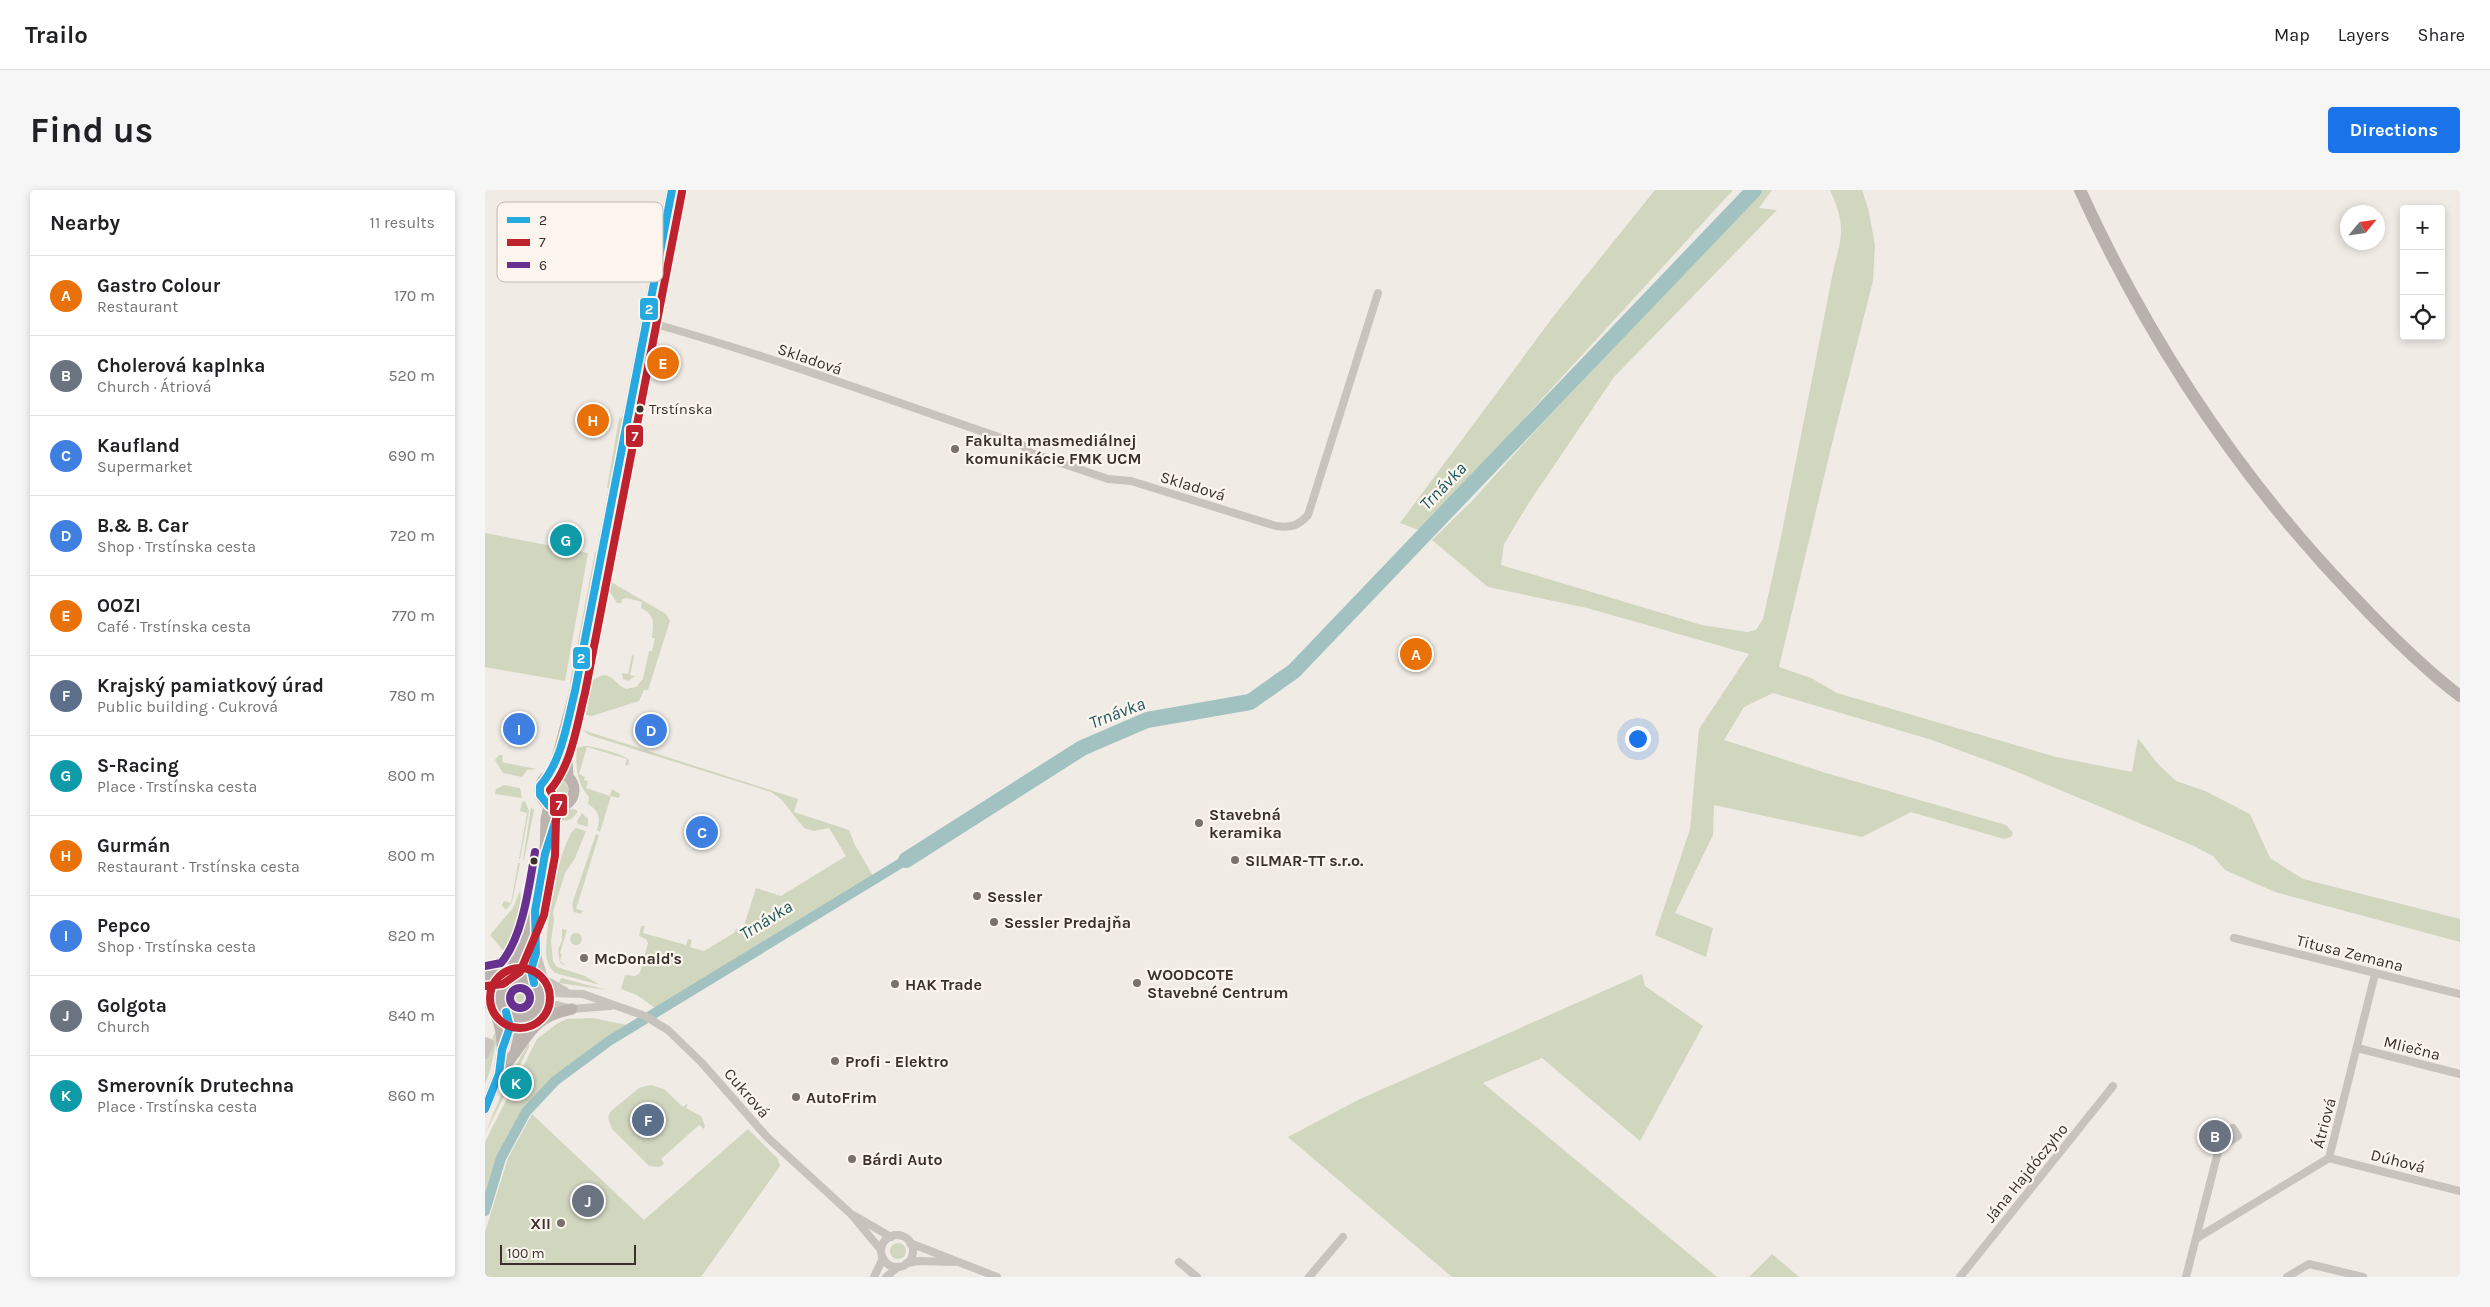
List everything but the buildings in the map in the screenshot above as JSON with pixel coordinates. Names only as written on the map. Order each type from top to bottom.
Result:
[{"type":"main road","points":[[663,240],[672,190]]},
{"type":"main road","points":[[2080,190],[2141,311],[2183,382],[2251,477],[2313,553],[2347,590],[2417,660],[2460,696]]},
{"type":"main road","points":[[550,775],[572,707],[655,282]]},
{"type":"main road","points":[[567,777],[572,707]]},
{"type":"main road","points":[[559,773],[567,777],[572,783],[573,794],[567,803],[555,806],[542,800],[539,790],[542,781],[550,775],[559,773]]},
{"type":"main road","points":[[485,976],[499,975],[509,969],[523,944],[535,911],[555,806]]},
{"type":"main road","points":[[515,1053],[521,1027],[527,1017],[537,1010],[541,997],[531,970],[536,953],[535,911]]},
{"type":"main road","points":[[500,1000],[501,991],[520,968],[523,944]]},
{"type":"main road","points":[[485,981],[493,983],[525,978],[536,985]]},
{"type":"main road","points":[[485,991],[500,1000],[506,1012],[510,1027],[502,1050]]},
{"type":"main road","points":[[485,999],[502,1033],[499,1074],[485,1109]]},
{"type":"main road","points":[[499,1074],[534,1026],[554,1013],[572,1008]]},
{"type":"main road","points":[[506,1012],[514,1017],[527,1017]]},
{"type":"street","name":"Skladová","points":[[648,322],[740,350],[929,413],[1022,445],[1031,453],[1108,479],[1131,481],[1276,526],[1288,528],[1300,524],[1308,515],[1379,294]]},
{"type":"street","name":"Titusa Zemana","points":[[2234,938],[2460,994]]},
{"type":"street","name":"Cukrová","points":[[536,953],[544,979],[567,992]]},
{"type":"street","name":"Átriová","points":[[2197,1238],[2329,1158],[2375,974]]},
{"type":"street","name":"Cukrová","points":[[536,985],[549,993],[567,992],[583,994],[612,1006],[635,1012],[662,1026],[698,1058],[776,1146],[851,1214],[882,1254]]},
{"type":"street","name":"Cukrová","points":[[537,1010],[557,1005],[572,1008],[612,1006]]},
{"type":"street","points":[[485,1041],[490,1043],[485,1055]]},
{"type":"street","name":"Mliečna","points":[[2357,1048],[2460,1074]]},
{"type":"street","name":"Jána Hajdóczyho","points":[[1961,1277],[2113,1086]]},
{"type":"street","points":[[2186,1277],[2219,1148],[2238,1136],[2233,1128]]},
{"type":"street","name":"Dúhová","points":[[2329,1158],[2460,1192]]},
{"type":"street","name":"Cukrová","points":[[851,1214],[891,1237]]},
{"type":"street","points":[[873,1277],[886,1240],[891,1237],[902,1236],[919,1248],[962,1262],[997,1277]]},
{"type":"street","points":[[1309,1277],[1343,1237]]},
{"type":"street","points":[[907,1263],[913,1252],[911,1243]]},
{"type":"street","points":[[882,1254],[887,1264],[898,1267]]},
{"type":"street","points":[[886,1277],[898,1267],[907,1263],[918,1261],[962,1262]]},
{"type":"street","points":[[1179,1262],[1197,1277]]},
{"type":"street","points":[[2287,1277],[2309,1264],[2363,1277]]},
{"type":"green space","points":[[1655,190],[1733,190],[1421,531],[1400,523],[1556,313]]},
{"type":"green space","points":[[1763,190],[1772,190],[1759,208],[1777,210],[1614,377],[1530,501],[1504,544],[1501,565],[1702,625],[1747,632],[1756,630],[1763,619],[1779,547],[1841,237],[1838,211],[1830,190],[1862,190],[1868,208],[1875,245],[1873,281],[1779,667],[1811,678],[1837,693],[2056,757],[2132,772],[2138,738],[2157,763],[2176,781],[2205,791],[2250,814],[2270,858],[2303,879],[2460,919],[2460,942],[2275,892],[2225,870],[2213,856],[2194,846],[2010,769],[1932,740],[1773,693],[1744,707],[1724,740],[1826,773],[2006,825],[2013,833],[2011,837],[2004,839],[1911,812],[1862,837],[1714,805],[1713,835],[1675,913],[1713,928],[1706,957],[1655,935],[1690,829],[1699,729],[1749,654],[1587,608],[1488,587],[1432,540],[1472,501],[1539,427]]},
{"type":"green space","points":[[623,416],[609,488],[607,488],[619,419]]},
{"type":"green space","points":[[485,533],[588,553],[565,681],[485,667]]},
{"type":"green space","points":[[596,552],[572,684],[570,683]]},
{"type":"green space","points":[[611,582],[666,614],[670,621],[648,690],[644,690],[639,701],[592,716],[586,715],[592,681],[603,675],[610,677],[626,689],[636,687],[643,679],[649,651],[652,651],[655,638],[652,638],[653,620],[641,608],[642,602],[627,598],[622,599],[621,603],[617,603],[609,590]]},
{"type":"green space","points":[[603,608],[592,664],[587,657],[595,614]]},
{"type":"green space","points":[[632,655],[634,656],[630,675],[635,676],[628,681],[623,679],[622,673],[628,674]]},
{"type":"green space","points":[[583,730],[798,799],[794,812],[849,830],[855,845],[873,876],[655,1008],[637,995],[621,989],[625,975],[635,976],[640,973],[648,943],[646,939],[639,936],[641,926],[645,926],[643,933],[686,945],[688,939],[692,940],[690,947],[704,951],[734,933],[736,929],[743,929],[756,888],[781,896],[846,856],[829,828],[814,831],[804,828],[781,799],[771,792],[589,735]]},
{"type":"green space","points":[[584,746],[621,755],[629,760],[628,765],[625,766],[627,759],[587,747],[579,774],[585,777],[584,780],[588,781],[586,788],[610,796],[612,789],[620,794],[619,798],[611,796],[600,832],[597,830],[598,815],[595,809],[588,804],[589,797],[579,780],[576,761],[577,748]]},
{"type":"green space","points":[[499,755],[503,755],[502,762],[536,769],[527,770],[522,777],[503,773],[495,760]]},
{"type":"green space","points":[[557,779],[565,782],[568,790],[565,798],[557,801],[549,798],[546,790],[549,782]]},
{"type":"green space","points":[[504,785],[520,788],[522,798],[495,794],[496,789]]},
{"type":"green space","points":[[525,801],[529,811],[519,859],[527,813],[520,811],[522,802]]},
{"type":"green space","points":[[531,807],[534,810],[523,860]]},
{"type":"green space","points":[[574,809],[578,811],[572,818],[566,821],[560,820],[565,810]]},
{"type":"green space","points":[[582,813],[588,819],[588,827],[578,824],[577,821]]},
{"type":"green space","points":[[576,828],[586,831],[575,858],[565,873],[553,912],[551,941],[553,961],[557,967],[585,976],[600,985],[555,973],[547,960],[547,931],[558,869],[570,836]]},
{"type":"green space","points":[[596,834],[599,835],[576,909],[583,911],[580,914],[574,912],[572,904]]},
{"type":"green space","points":[[518,863],[520,863],[512,902],[506,910],[502,905],[504,901],[511,903]]},
{"type":"green space","points":[[553,880],[547,908],[543,963],[548,894]]},
{"type":"green space","points":[[520,891],[518,923],[507,955],[490,935],[513,908]]},
{"type":"green space","points":[[562,929],[567,930],[560,953],[562,954],[560,961],[567,966],[560,963],[558,950],[562,940]]},
{"type":"green space","points":[[574,933],[578,933],[582,939],[578,945],[574,945],[570,941],[570,937]]},
{"type":"green space","points":[[1642,974],[1645,986],[1703,1026],[1640,1141],[1542,1058],[1483,1083],[1717,1277],[1452,1277],[1288,1137],[1360,1099]]},
{"type":"green space","points":[[561,978],[607,990],[559,983]]},
{"type":"green space","points":[[520,985],[530,988],[533,998],[530,1008],[520,1011],[510,1008],[507,998],[510,988]]},
{"type":"green space","points":[[593,1018],[627,1025],[568,1067],[535,1099],[508,1138],[498,1161],[485,1205],[485,1142],[537,1039],[558,1023],[567,1019]]},
{"type":"green space","points":[[494,1034],[498,1034],[490,1071],[485,1084],[485,1061]]},
{"type":"green space","points":[[529,1042],[529,1047],[485,1134],[505,1085]]},
{"type":"green space","points":[[651,1085],[664,1089],[683,1107],[688,1103],[686,1108],[701,1116],[705,1126],[704,1129],[699,1125],[661,1159],[664,1164],[659,1167],[649,1166],[612,1129],[608,1118],[610,1112],[639,1088]]},
{"type":"green space","points":[[532,1114],[644,1220],[748,1129],[778,1159],[780,1166],[701,1277],[485,1277],[485,1232],[508,1158]]},
{"type":"green space","points":[[898,1243],[904,1245],[906,1251],[904,1257],[898,1259],[892,1257],[890,1251],[892,1245]]},
{"type":"green space","points":[[1772,1254],[1799,1277],[1749,1277]]},
{"type":"waterway","name":"Trnávka","points":[[906,860],[1082,748],[1147,720],[1250,702],[1294,671],[1754,190]]},
{"type":"waterway","name":"Trnávka","points":[[485,1211],[501,1158],[526,1112],[555,1081],[609,1041],[906,860]]},
{"type":"transit line","name":"2","points":[[663,236],[672,190]]},
{"type":"transit line","name":"7","points":[[486,986],[503,984],[520,972],[544,915],[555,856],[556,820],[559,806],[550,790],[564,769],[569,756],[585,693],[682,192]]},
{"type":"transit line","name":"2","points":[[549,806],[540,795],[540,786],[554,765],[559,753],[575,691],[654,282]]},
{"type":"transit line","name":"2","points":[[534,983],[531,970],[536,953],[535,911],[545,854],[560,807]]},
{"type":"transit line","name":"6","points":[[485,966],[501,963],[515,939],[524,911],[535,852]]},
{"type":"transit line","name":"7","points":[[514,968],[526,968],[537,973],[545,981],[550,992],[550,998],[548,1010],[537,1023],[526,1028],[514,1028],[503,1023],[495,1015],[490,1004],[490,992],[495,981],[503,973],[514,968]]},
{"type":"transit line","name":"6","points":[[520,988],[527,991],[530,998],[527,1005],[520,1008],[513,1005],[510,998],[513,991],[520,988]]},
{"type":"transit line","name":"2","points":[[485,1109],[499,1074],[502,1050],[510,1027],[506,1012]]},
{"type":"place","name":"OOZI","points":[[663,363]]},
{"type":"place","name":"Trstínska","points":[[640,409]]},
{"type":"place","name":"Gurmán","points":[[593,420]]},
{"type":"place","name":"Fakulta masmediálnej komunikácie FMK UCM","points":[[955,449]]},
{"type":"place","name":"S-Racing","points":[[566,540]]},
{"type":"place","name":"Gastro Colour","points":[[1416,654]]},
{"type":"place","name":"Pepco","points":[[519,729]]},
{"type":"place","name":"B.& B. Car","points":[[651,730]]},
{"type":"place","name":"Stavebná keramika","points":[[1199,823]]},
{"type":"place","name":"Kaufland","points":[[702,832]]},
{"type":"place","name":"SILMAR-TT s.r.o.","points":[[1235,860]]},
{"type":"place","name":"Sessler","points":[[977,896]]},
{"type":"place","name":"Sessler Predajňa","points":[[994,922]]},
{"type":"place","name":"McDonald's","points":[[584,958]]},
{"type":"place","name":"WOODCOTE Stavebné Centrum","points":[[1137,983]]},
{"type":"place","name":"HAK Trade","points":[[895,984]]},
{"type":"place","name":"Profi - Elektro","points":[[835,1061]]},
{"type":"place","name":"Smerovník Drutechna","points":[[516,1083]]},
{"type":"place","name":"AutoFrim","points":[[796,1097]]},
{"type":"place","name":"Krajský pamiatkový úrad","points":[[648,1120]]},
{"type":"place","name":"Cholerová kaplnka","points":[[2215,1136]]},
{"type":"place","name":"Bárdi Auto","points":[[852,1159]]},
{"type":"place","name":"Golgota","points":[[588,1201]]},
{"type":"place","name":"XII","points":[[561,1223]]}]
